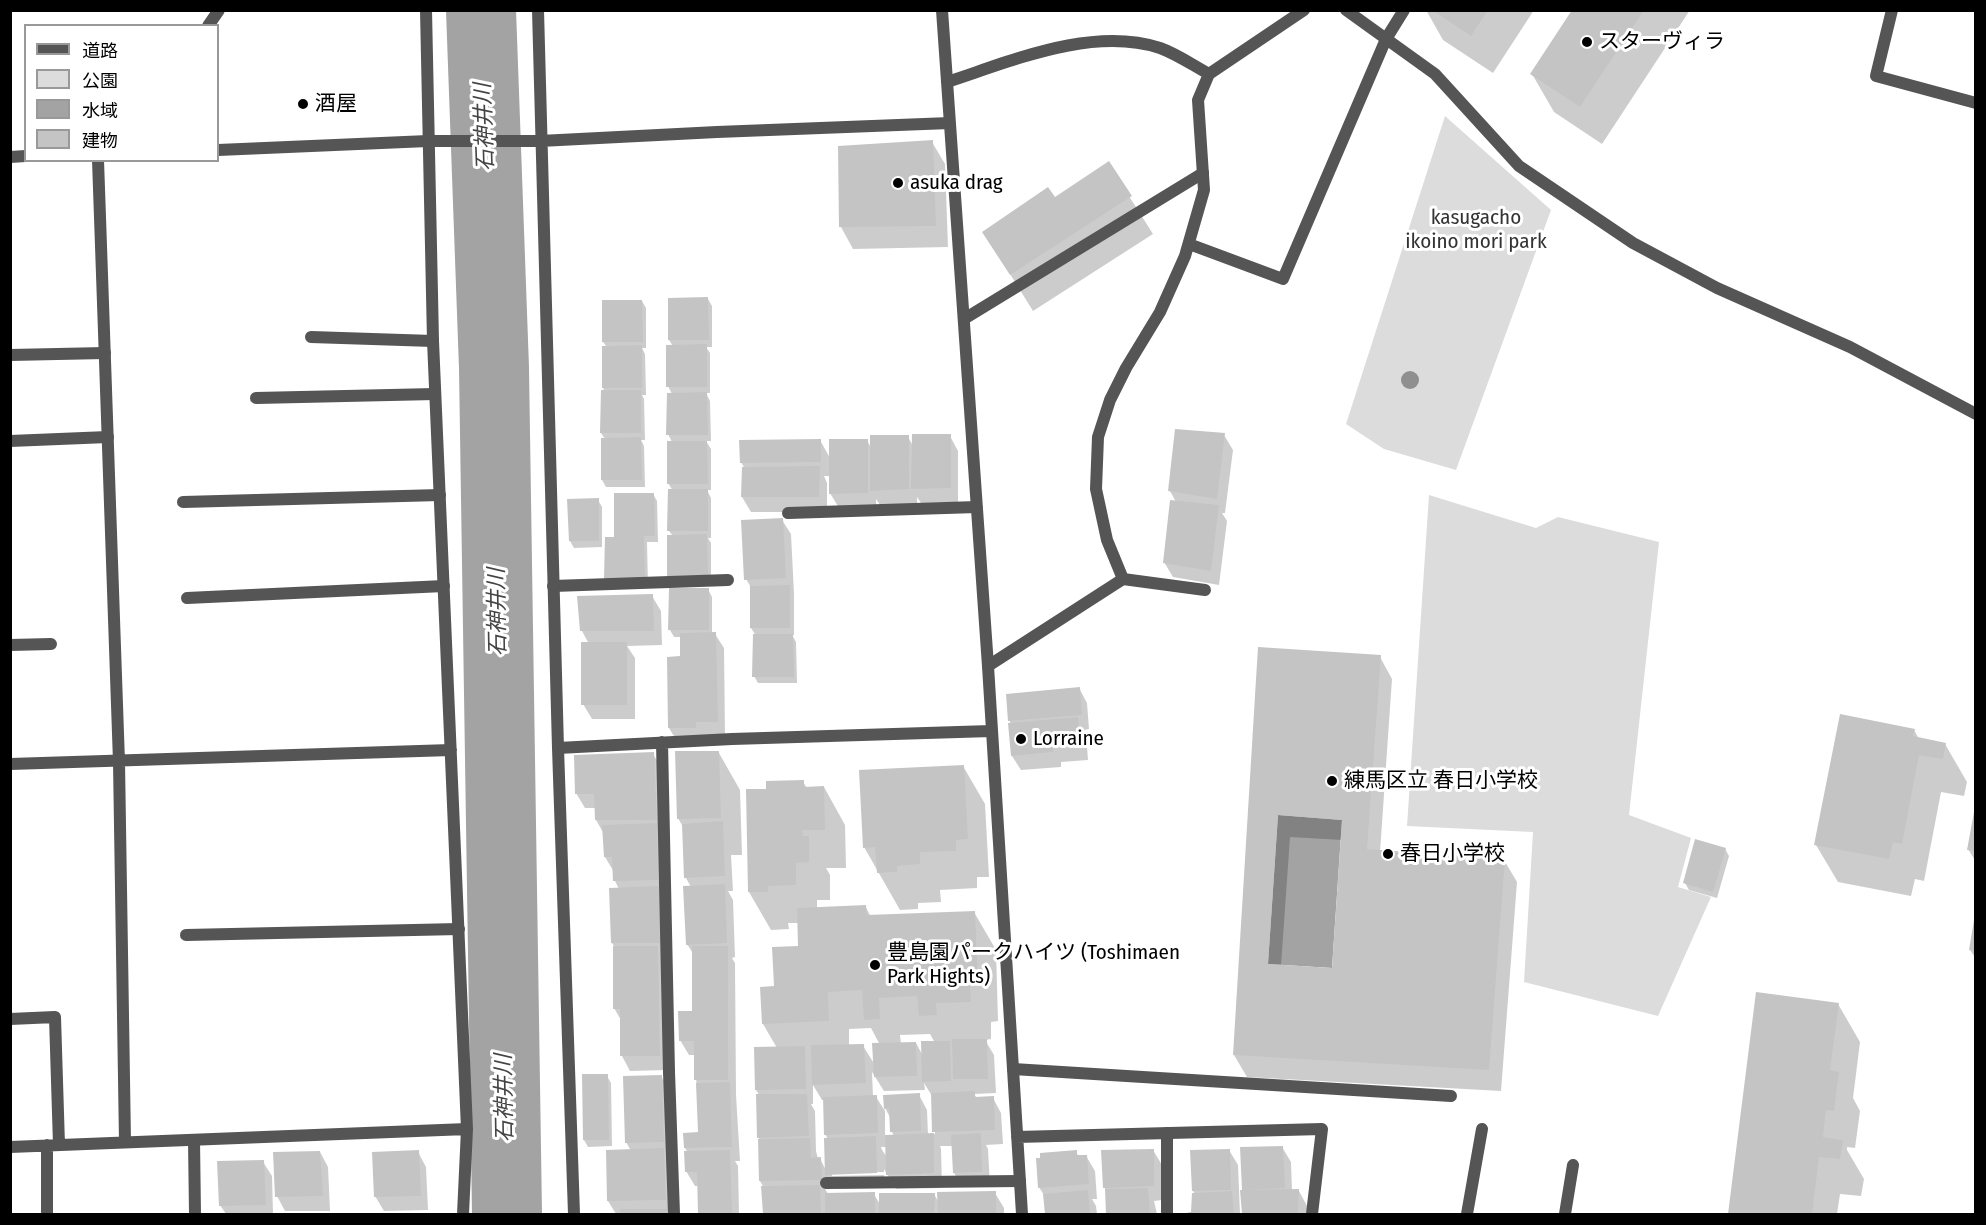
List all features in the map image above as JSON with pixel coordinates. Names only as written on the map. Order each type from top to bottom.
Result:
[{"type":"street","points":[[209,24],[219,10]]},
{"type":"street","points":[[426,10],[433,341],[467,1129],[463,1215]]},
{"type":"street","points":[[538,10],[553,586],[574,1215]]},
{"type":"street","points":[[942,10],[988,666],[1022,1215]]},
{"type":"street","points":[[1123,579],[1107,540],[1096,489],[1098,437],[1110,400],[1126,368],[1160,312],[1189,244],[1204,190],[1198,100],[1209,74],[1304,10]]},
{"type":"street","points":[[1346,10],[1435,74],[1519,166],[1633,243],[1717,288],[1850,347],[1976,414]]},
{"type":"street","points":[[1189,244],[1283,279],[1386,39],[1404,10]]},
{"type":"street","points":[[1892,10],[1876,76],[1976,103]]},
{"type":"street","points":[[947,82],[1048,49],[1110,40],[1161,48],[1209,74]]},
{"type":"street","points":[[219,150],[428,141],[540,141],[950,123]]},
{"type":"street","points":[[98,162],[118,762],[125,1142]]},
{"type":"street","points":[[964,319],[1203,173]]},
{"type":"street","points":[[311,337],[433,341]]},
{"type":"street","points":[[10,355],[105,353]]},
{"type":"street","points":[[256,398],[435,394]]},
{"type":"street","points":[[10,441],[108,437]]},
{"type":"street","points":[[183,502],[440,495]]},
{"type":"street","points":[[788,513],[977,507]]},
{"type":"street","points":[[988,666],[1123,579],[1205,590]]},
{"type":"street","points":[[553,586],[728,580]]},
{"type":"street","points":[[187,598],[444,586]]},
{"type":"street","points":[[10,645],[51,644]]},
{"type":"street","points":[[558,748],[662,742],[992,731]]},
{"type":"street","points":[[662,742],[674,1215]]},
{"type":"street","points":[[10,764],[451,750]]},
{"type":"street","points":[[186,935],[459,929]]},
{"type":"street","points":[[10,1019],[55,1017],[53,1145],[47,1215]]},
{"type":"street","points":[[1012,1069],[1451,1096]]},
{"type":"street","points":[[10,1146],[467,1129]]},
{"type":"street","points":[[1017,1137],[1322,1129],[1312,1215]]},
{"type":"street","points":[[1467,1215],[1482,1129]]},
{"type":"street","points":[[1167,1133],[1167,1215]]},
{"type":"street","points":[[194,1140],[195,1215]]},
{"type":"street","points":[[1565,1215],[1574,1165]]},
{"type":"street","points":[[826,1183],[1020,1181]]},
{"type":"green space","name":"kasugacho ikoino mori park","points":[[1445,116],[1551,210],[1456,470],[1384,449],[1346,424]]},
{"type":"green space","points":[[1429,495],[1536,528],[1558,517],[1659,542],[1629,815],[1691,838],[1678,887],[1711,897],[1658,1016],[1524,982],[1533,832],[1407,826]]},
{"type":"water","points":[[1278,815],[1342,820],[1332,968],[1268,964]]},
{"type":"building","points":[[1432,10],[1488,10],[1471,36]]},
{"type":"building","name":"スターヴィラ","points":[[1572,10],[1644,10],[1580,107],[1530,74]]},
{"type":"building","points":[[933,140],[936,226],[839,227],[838,146]]},
{"type":"building","points":[[1109,161],[1132,196],[1010,275],[982,232],[1048,187],[1055,197]]},
{"type":"building","points":[[708,297],[709,340],[668,340],[668,298]]},
{"type":"building","points":[[602,300],[642,300],[643,342],[602,342]]},
{"type":"building","points":[[707,344],[707,387],[666,387],[666,345]]},
{"type":"building","points":[[642,345],[642,388],[602,388],[602,346]]},
{"type":"building","points":[[601,390],[641,390],[641,433],[600,433]]},
{"type":"building","points":[[707,392],[708,435],[666,435],[667,393]]},
{"type":"building","points":[[1175,429],[1225,433],[1217,499],[1168,491]]},
{"type":"building","points":[[912,434],[951,434],[951,488],[911,489]]},
{"type":"building","points":[[870,435],[909,435],[909,489],[870,491]]},
{"type":"building","points":[[641,437],[642,480],[601,480],[601,438]]},
{"type":"building","points":[[821,439],[821,462],[740,463],[739,440]]},
{"type":"building","points":[[829,439],[868,439],[868,493],[829,494]]},
{"type":"building","points":[[667,441],[707,441],[708,484],[667,484]]},
{"type":"building","points":[[820,466],[819,497],[741,497],[742,467]]},
{"type":"building","points":[[668,489],[708,489],[708,531],[667,531]]},
{"type":"building","points":[[614,493],[654,493],[655,536],[644,536],[645,579],[604,579],[605,537],[614,537]]},
{"type":"building","points":[[599,498],[599,541],[569,541],[567,499]]},
{"type":"building","points":[[1170,500],[1219,505],[1211,571],[1163,563]]},
{"type":"building","points":[[783,518],[786,578],[744,580],[741,520]]},
{"type":"building","points":[[707,534],[708,577],[667,577],[667,535]]},
{"type":"building","points":[[790,585],[790,628],[750,628],[750,586]]},
{"type":"building","points":[[669,588],[709,588],[709,630],[668,630]]},
{"type":"building","points":[[653,594],[654,631],[580,631],[577,596]]},
{"type":"building","points":[[716,632],[718,722],[696,722],[696,728],[668,728],[667,657],[680,656],[680,633]]},
{"type":"building","points":[[753,634],[793,634],[794,677],[752,677]]},
{"type":"building","points":[[581,642],[627,642],[627,705],[581,705]]},
{"type":"building","name":"春日小学校","points":[[1258,647],[1381,655],[1367,849],[1505,859],[1489,1070],[1233,1055]],"holes":[[[1278,815],[1342,820],[1332,968],[1268,964]]]},
{"type":"building","points":[[1080,687],[1082,715],[1008,721],[1006,694]]},
{"type":"building","points":[[1840,714],[1915,729],[1913,736],[1946,743],[1943,759],[1919,755],[1902,844],[1893,842],[1889,859],[1814,845]]},
{"type":"building","points":[[1078,717],[1081,746],[1053,748],[1053,752],[1011,756],[1008,723]]},
{"type":"building","points":[[675,751],[719,751],[721,818],[677,819]]},
{"type":"building","points":[[654,752],[657,820],[595,820],[594,794],[575,794],[574,755]]},
{"type":"building","points":[[964,765],[968,839],[956,840],[956,851],[920,852],[920,864],[897,866],[897,872],[877,873],[875,847],[863,848],[859,770]]},
{"type":"building","points":[[804,780],[804,787],[824,786],[825,830],[802,830],[803,836],[809,836],[809,862],[796,863],[796,885],[768,886],[768,892],[748,892],[746,789],[766,789],[766,781]]},
{"type":"building","points":[[1974,812],[1976,812],[1976,851],[1967,850]]},
{"type":"building","points":[[723,821],[725,876],[684,878],[682,824]]},
{"type":"building","points":[[657,823],[658,880],[613,881],[612,857],[604,857],[602,825]]},
{"type":"building","points":[[1695,839],[1726,848],[1713,892],[1683,883]]},
{"type":"building","points":[[725,884],[727,943],[686,945],[683,886]]},
{"type":"building","points":[[659,886],[660,943],[611,943],[609,888]]},
{"type":"building","name":"豊島園パークハイツ (Toshimaen Park Hights)","points":[[866,905],[867,915],[975,911],[978,984],[970,985],[971,1002],[936,1003],[937,1015],[919,1016],[917,996],[879,998],[880,1019],[864,1020],[862,990],[828,992],[829,1021],[762,1024],[760,987],[774,986],[772,947],[798,946],[797,908]]},
{"type":"building","points":[[1974,920],[1976,920],[1976,951],[1969,950]]},
{"type":"building","points":[[613,946],[658,946],[660,1056],[620,1056],[620,1009],[613,1009]]},
{"type":"building","points":[[692,946],[728,946],[728,1080],[694,1080],[694,1041],[679,1041],[678,1011],[692,1011]]},
{"type":"building","points":[[1756,992],[1839,1003],[1830,1070],[1839,1072],[1834,1111],[1826,1110],[1823,1137],[1843,1140],[1840,1159],[1819,1157],[1812,1214],[1728,1214]]},
{"type":"building","points":[[952,1039],[987,1039],[988,1079],[953,1079]]},
{"type":"building","points":[[921,1041],[950,1041],[951,1081],[922,1082]]},
{"type":"building","points":[[916,1042],[917,1076],[874,1077],[872,1043]]},
{"type":"building","points":[[864,1044],[866,1083],[812,1085],[811,1045]]},
{"type":"building","points":[[805,1046],[806,1089],[755,1090],[754,1047]]},
{"type":"building","points":[[582,1074],[608,1074],[609,1140],[583,1140]]},
{"type":"building","points":[[662,1075],[664,1142],[625,1143],[623,1076]]},
{"type":"building","points":[[730,1082],[732,1147],[684,1148],[683,1133],[698,1132],[696,1083]]},
{"type":"building","points":[[975,1091],[975,1097],[994,1096],[995,1130],[932,1132],[931,1093]]},
{"type":"building","points":[[920,1093],[921,1131],[890,1132],[889,1108],[884,1109],[883,1095]]},
{"type":"building","points":[[756,1094],[807,1094],[809,1136],[757,1138]]},
{"type":"building","points":[[877,1095],[878,1133],[824,1135],[823,1097]]},
{"type":"building","points":[[934,1133],[934,1173],[886,1175],[885,1135]]},
{"type":"building","points":[[981,1133],[982,1172],[953,1173],[951,1135]]},
{"type":"building","points":[[876,1136],[877,1173],[825,1175],[824,1138]]},
{"type":"building","points":[[810,1138],[811,1158],[821,1157],[822,1180],[759,1181],[758,1139]]},
{"type":"building","points":[[1283,1146],[1285,1188],[1242,1190],[1240,1147]]},
{"type":"building","points":[[664,1148],[666,1200],[607,1201],[606,1150]]},
{"type":"building","points":[[1154,1149],[1154,1186],[1103,1188],[1101,1150]]},
{"type":"building","points":[[1230,1149],[1231,1190],[1192,1191],[1190,1150]]},
{"type":"building","points":[[419,1150],[421,1196],[374,1197],[372,1152]]},
{"type":"building","points":[[730,1150],[732,1214],[698,1214],[697,1172],[685,1172],[684,1151]]},
{"type":"building","points":[[1077,1150],[1077,1155],[1087,1155],[1089,1184],[1038,1188],[1036,1158],[1040,1158],[1040,1153]]},
{"type":"building","points":[[320,1151],[323,1196],[275,1197],[273,1152]]},
{"type":"building","points":[[264,1160],[266,1205],[219,1206],[217,1161]]},
{"type":"building","points":[[820,1185],[821,1214],[763,1214],[761,1186]]},
{"type":"building","points":[[1148,1188],[1150,1214],[1106,1214],[1105,1189]]},
{"type":"building","points":[[1299,1189],[1298,1214],[1242,1214],[1240,1190]]},
{"type":"building","points":[[1088,1190],[1090,1214],[1045,1214],[1043,1194]]},
{"type":"building","points":[[996,1191],[996,1214],[938,1214],[937,1192]]},
{"type":"building","points":[[1232,1191],[1234,1214],[1181,1214],[1191,1212],[1192,1193]]},
{"type":"building","points":[[875,1192],[875,1214],[825,1214],[825,1193]]},
{"type":"building","points":[[879,1193],[935,1193],[934,1214],[879,1214]]},
{"type":"building","points":[[620,1209],[667,1209],[667,1214],[620,1214]]},
{"type":"waterway","name":"石神井川","points":[[481,10],[494,368],[507,1214]]},
{"type":"place","name":"スターヴィラ","points":[[1587,42]]},
{"type":"place","name":"酒屋","points":[[303,104]]},
{"type":"place","name":"asuka drag","points":[[898,183]]},
{"type":"place","name":"Lorraine","points":[[1021,739]]},
{"type":"place","name":"練馬区立 春日小学校","points":[[1332,781]]},
{"type":"place","name":"春日小学校","points":[[1388,854]]},
{"type":"place","name":"豊島園パークハイツ (Toshimaen Park Hights)","points":[[875,965]]}]
